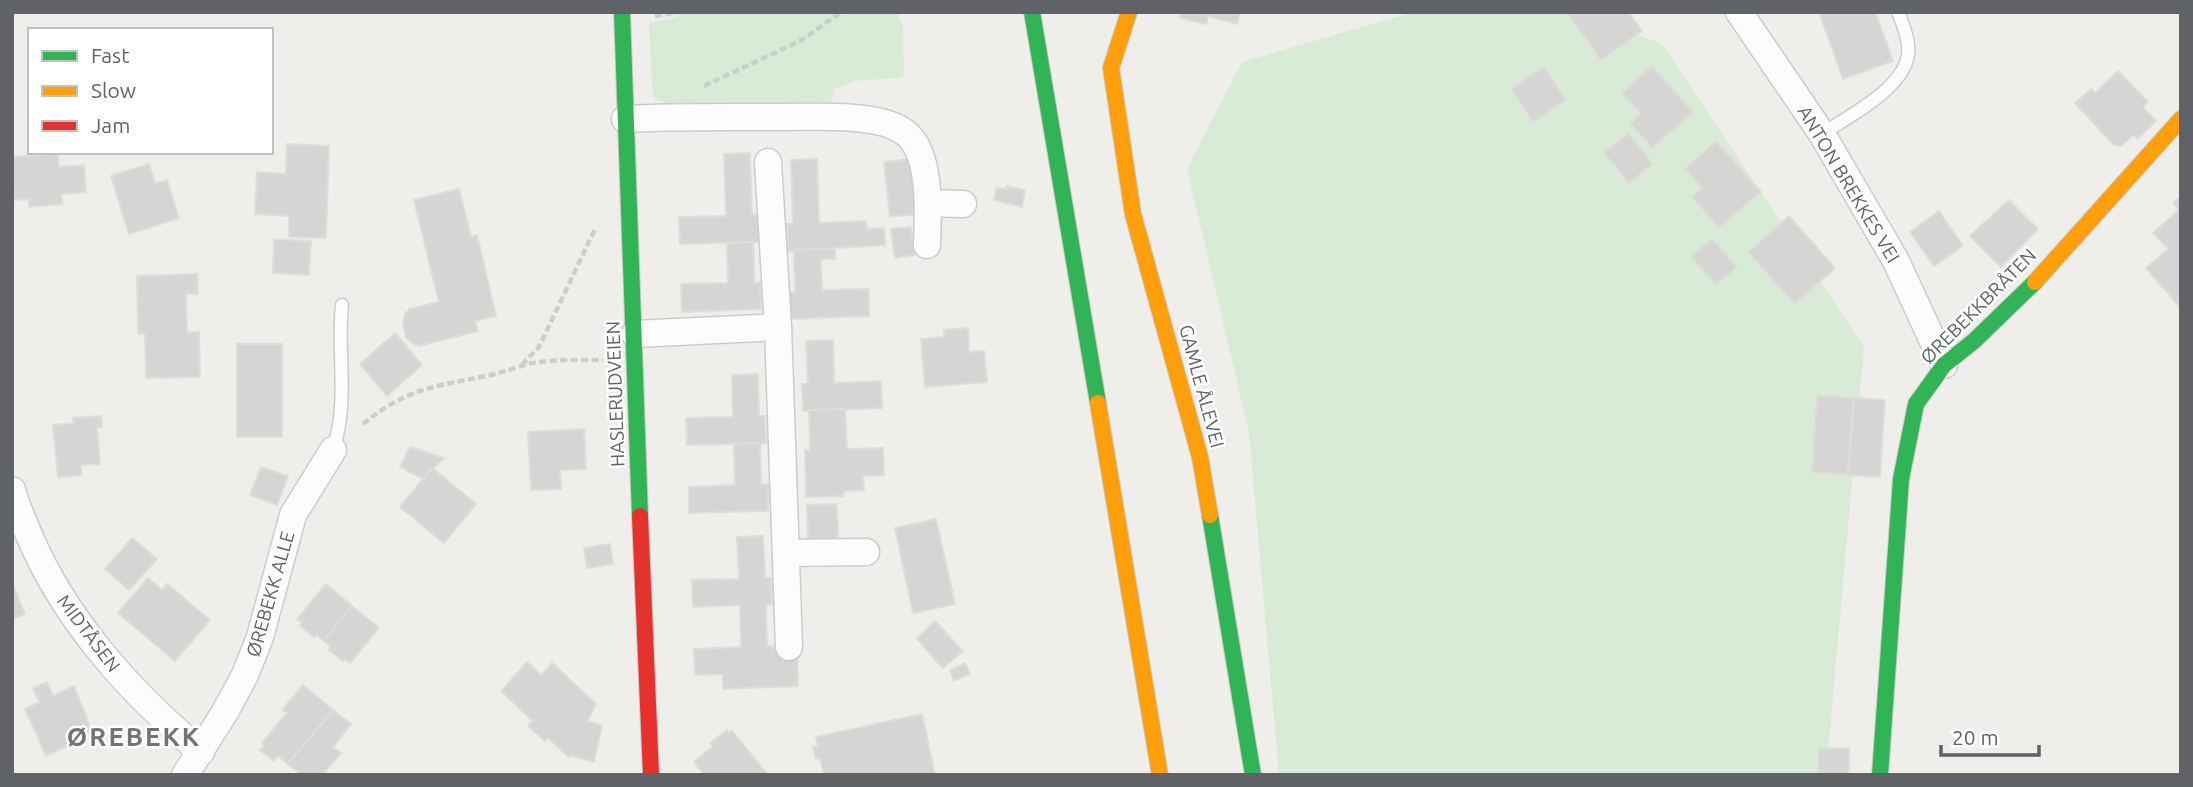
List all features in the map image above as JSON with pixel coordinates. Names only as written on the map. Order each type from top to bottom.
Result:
[{"type":"street","name":"HASLERUDVEIEN","points":[[622,12],[651,775]]},
{"type":"street","points":[[1032,12],[1160,775]]},
{"type":"street","name":"GAMLE ÅLEVEI","points":[[1129,12],[1111,68],[1133,214],[1200,457],[1253,775]]},
{"type":"street","name":"ANTON BREKKES VEI","points":[[1739,12],[1822,134],[1896,261],[1944,365]]},
{"type":"street","points":[[625,119],[837,118],[878,121],[901,129],[913,140],[922,157],[928,203],[927,246]]},
{"type":"street","name":"ØREBEKKBRÅTEN","points":[[1880,775],[1901,479],[1916,404],[1944,365],[1974,341],[2033,284],[2181,119]]},
{"type":"street","points":[[768,162],[778,327],[789,647]]},
{"type":"street","points":[[928,203],[963,204]]},
{"type":"street","points":[[636,345],[778,327]]},
{"type":"street","name":"ØREBEKK ALLE","points":[[185,775],[245,675],[260,637],[293,515],[333,450]]},
{"type":"street","name":"MIDTÅSEN","points":[[12,490],[37,554],[68,610],[114,669],[174,730],[201,752]]},
{"type":"street","points":[[786,553],[866,552]]},
{"type":"lane","points":[[1822,134],[1868,104],[1900,76],[1908,54],[1905,30],[1898,12]]},
{"type":"lane","points":[[333,450],[342,403],[342,306]]},
{"type":"path","points":[[662,117],[706,86],[802,40],[841,12]]},
{"type":"path","points":[[521,366],[539,347],[592,234],[602,220],[629,198]]},
{"type":"path","points":[[333,450],[381,410],[424,388],[521,366],[636,345]]},
{"type":"green space","points":[[679,12],[897,12],[903,26],[904,76],[854,81],[834,89],[831,107],[684,108],[655,99],[652,89],[649,23],[679,17]]},
{"type":"green space","points":[[1414,12],[1583,12],[1662,44],[1864,347],[1826,775],[1279,775],[1249,433],[1187,169],[1242,62]]},
{"type":"building","points":[[1182,12],[1240,12],[1237,24],[1208,16],[1206,24],[1180,18]]},
{"type":"building","points":[[1567,12],[1628,12],[1642,31],[1601,60]]},
{"type":"building","points":[[1819,12],[1875,12],[1893,61],[1843,79]]},
{"type":"building","points":[[1652,66],[1693,112],[1652,148],[1630,123],[1641,114],[1622,93]]},
{"type":"building","points":[[1544,67],[1566,100],[1533,122],[1511,88]]},
{"type":"building","points":[[2118,71],[2148,102],[2143,107],[2156,121],[2137,139],[2134,135],[2121,146],[2113,144],[2075,103],[2091,89],[2095,93]]},
{"type":"building","points":[[1628,133],[1653,164],[1629,183],[1604,153]]},
{"type":"building","points":[[1716,141],[1761,192],[1719,227],[1692,197],[1702,188],[1685,169]]},
{"type":"building","points":[[287,144],[329,146],[326,238],[289,237],[289,216],[255,214],[257,172],[286,174]]},
{"type":"building","points":[[750,153],[752,215],[758,215],[759,242],[680,244],[679,217],[726,216],[724,154]]},
{"type":"building","points":[[58,154],[59,167],[84,165],[86,192],[61,194],[62,204],[29,207],[29,199],[14,200],[12,157]]},
{"type":"building","points":[[817,159],[819,223],[866,221],[867,229],[884,228],[885,245],[788,251],[787,224],[793,224],[791,160]]},
{"type":"building","points":[[911,159],[917,214],[890,217],[884,162]]},
{"type":"building","points":[[149,164],[155,184],[167,180],[179,218],[129,234],[111,176]]},
{"type":"building","points":[[1007,186],[1025,190],[1022,207],[994,200],[996,188],[1007,189]]},
{"type":"building","points":[[459,189],[471,237],[477,235],[496,316],[475,321],[478,331],[414,345],[406,337],[403,322],[406,312],[439,302],[414,200]]},
{"type":"building","points":[[2181,196],[2181,308],[2146,268],[2168,249],[2153,233],[2179,210],[2173,203]]},
{"type":"building","points":[[2009,200],[2038,229],[2001,267],[1970,236]]},
{"type":"building","points":[[1939,211],[1963,246],[1934,266],[1910,232]]},
{"type":"building","points":[[1789,216],[1835,268],[1795,304],[1748,252]]},
{"type":"building","points":[[911,227],[915,255],[895,258],[891,229]]},
{"type":"building","points":[[274,239],[311,241],[309,275],[273,273]]},
{"type":"building","points":[[1712,239],[1737,267],[1716,285],[1691,257]]},
{"type":"building","points":[[753,242],[754,283],[760,282],[761,309],[682,312],[681,284],[728,283],[727,243]]},
{"type":"building","points":[[835,249],[835,259],[821,259],[822,290],[869,289],[869,316],[790,319],[789,292],[795,292],[794,250]]},
{"type":"building","points":[[197,274],[198,294],[186,294],[187,332],[199,332],[200,377],[146,378],[145,334],[138,334],[137,276]]},
{"type":"building","points":[[968,328],[969,352],[984,351],[987,382],[925,387],[921,339],[944,337],[944,330]]},
{"type":"building","points":[[395,333],[422,365],[387,396],[360,364]]},
{"type":"building","points":[[833,340],[834,383],[881,381],[882,408],[803,411],[802,384],[808,384],[806,341]]},
{"type":"building","points":[[237,344],[282,344],[282,437],[237,437]]},
{"type":"building","points":[[758,374],[759,416],[765,416],[766,443],[687,445],[686,418],[733,417],[732,375]]},
{"type":"building","points":[[1817,395],[1854,398],[1848,475],[1812,472]]},
{"type":"building","points":[[1854,398],[1885,400],[1880,477],[1848,475]]},
{"type":"building","points":[[845,409],[847,449],[883,448],[884,475],[863,476],[864,490],[844,491],[844,496],[806,497],[805,450],[810,451],[809,410]]},
{"type":"building","points":[[101,416],[102,427],[97,427],[100,464],[80,465],[82,475],[58,477],[53,425],[74,423],[73,418]]},
{"type":"building","points":[[584,429],[586,469],[560,470],[561,489],[531,490],[528,432]]},
{"type":"building","points":[[760,443],[761,484],[768,484],[768,511],[689,513],[689,487],[735,485],[734,444]]},
{"type":"building","points":[[410,447],[444,458],[423,479],[400,467]]},
{"type":"building","points":[[261,467],[288,476],[277,505],[250,495]]},
{"type":"building","points":[[432,468],[476,504],[444,543],[400,507]]},
{"type":"building","points":[[837,504],[838,538],[808,539],[807,505]]},
{"type":"building","points":[[936,519],[955,604],[913,613],[895,528]]},
{"type":"building","points":[[763,536],[765,578],[771,578],[772,604],[766,605],[767,646],[797,648],[798,686],[723,689],[723,674],[695,675],[694,649],[741,647],[740,605],[693,607],[692,580],[739,579],[737,537]]},
{"type":"building","points":[[132,538],[157,559],[129,590],[105,569]]},
{"type":"building","points":[[610,544],[613,564],[587,568],[584,548]]},
{"type":"building","points":[[148,578],[162,590],[167,584],[210,620],[175,661],[118,613]]},
{"type":"building","points":[[326,584],[352,606],[324,641],[300,626],[302,623],[297,619]]},
{"type":"building","points":[[12,585],[25,614],[12,619]]},
{"type":"building","points":[[352,606],[379,628],[350,663],[329,650],[331,647],[324,641]]},
{"type":"building","points":[[935,621],[963,651],[943,668],[917,639]]},
{"type":"building","points":[[527,662],[541,675],[552,663],[596,704],[587,721],[602,725],[594,762],[570,755],[569,757],[548,738],[545,741],[528,726],[533,721],[501,691]]},
{"type":"building","points":[[965,663],[970,674],[954,681],[950,670]]},
{"type":"building","points":[[47,682],[53,696],[74,686],[93,734],[46,756],[25,709],[40,702],[33,688]]},
{"type":"building","points":[[303,685],[333,710],[288,764],[278,756],[274,761],[260,750],[265,745],[262,743],[287,713],[282,710]]},
{"type":"building","points":[[333,710],[351,724],[333,747],[341,753],[322,775],[296,775],[298,772],[288,764]]},
{"type":"building","points":[[922,714],[935,775],[824,775],[820,758],[816,759],[813,747],[818,746],[816,737]]},
{"type":"building","points":[[727,730],[729,733],[732,731],[768,775],[704,775],[694,762],[713,746],[710,743]]},
{"type":"building","points":[[1849,748],[1849,775],[1818,775],[1818,749]]},
{"type":"traffic: fast","points":[[622,12],[640,516]]},
{"type":"traffic: fast","points":[[1032,12],[1098,403]]},
{"type":"traffic: fast","points":[[1880,775],[1901,479],[1916,404],[1944,365],[1974,341],[2035,282]]},
{"type":"traffic: fast","points":[[1210,515],[1253,775]]},
{"type":"traffic: slow","points":[[1129,12],[1111,68],[1133,214],[1200,457],[1210,515]]},
{"type":"traffic: slow","points":[[2035,282],[2181,119]]},
{"type":"traffic: slow","points":[[1098,403],[1160,775]]},
{"type":"traffic: jam","points":[[640,516],[651,775]]},
{"type":"district","name":"ØREBEKK","points":[[134,736]]}]
